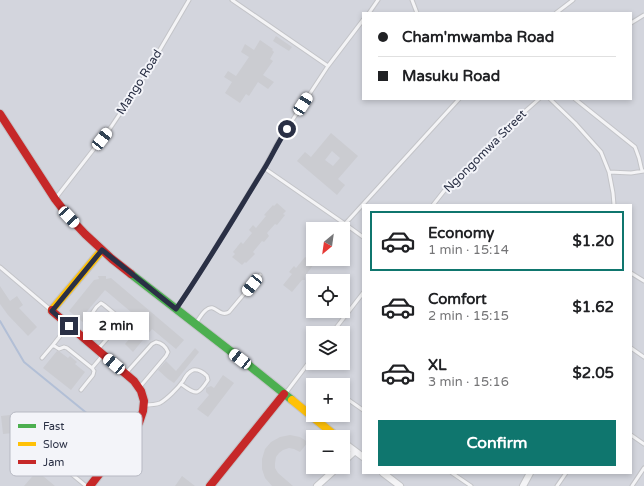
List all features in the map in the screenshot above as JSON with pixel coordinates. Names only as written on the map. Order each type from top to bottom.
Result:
[{"type":"street","points":[[0,114],[55,199],[85,234],[102,250],[328,430]]},
{"type":"street","points":[[102,250],[52,311],[134,381],[143,395],[144,405],[142,416]]},
{"type":"street","points":[[210,486],[284,394]]},
{"type":"street","points":[[350,447],[362,457]]},
{"type":"street","points":[[350,456],[355,451]]},
{"type":"street","points":[[317,486],[330,474]]},
{"type":"street","points":[[384,474],[400,486]]},
{"type":"street","points":[[523,486],[529,474]]},
{"type":"street","points":[[90,486],[98,476]]},
{"type":"lane","name":"Mango Road","points":[[55,199],[111,127],[141,82],[189,0]]},
{"type":"lane","points":[[232,0],[328,66]]},
{"type":"lane","points":[[370,12],[378,0]]},
{"type":"lane","points":[[412,0],[418,12]]},
{"type":"lane","points":[[557,12],[574,0]]},
{"type":"lane","points":[[632,22],[644,14]]},
{"type":"lane","points":[[176,309],[203,268],[264,168],[278,142],[328,66],[362,21]]},
{"type":"lane","points":[[363,204],[458,100]]},
{"type":"lane","name":"Ngongomwa Street","points":[[433,204],[504,130],[537,100]]},
{"type":"lane","points":[[551,100],[576,123],[601,152],[609,172],[614,204]]},
{"type":"lane","points":[[576,100],[635,147],[640,158],[643,171],[631,173],[609,172]]},
{"type":"lane","points":[[264,168],[342,222]]},
{"type":"lane","points":[[347,222],[362,205]]},
{"type":"lane","points":[[350,228],[362,237]]},
{"type":"lane","points":[[0,267],[52,311]]},
{"type":"lane","points":[[195,324],[209,308],[216,309],[223,314],[229,312],[260,275]]},
{"type":"lane","points":[[632,275],[644,281]]},
{"type":"lane","points":[[337,326],[362,293]]},
{"type":"lane","points":[[92,368],[110,336],[121,323],[121,319],[101,303],[91,315],[91,319],[92,322],[110,336]]},
{"type":"lane","points":[[42,358],[69,326]]},
{"type":"lane","points":[[125,374],[152,344],[160,342],[167,348],[168,352],[166,356],[139,388]]},
{"type":"lane","points":[[53,344],[59,349],[64,347],[67,348],[94,371],[93,375],[81,390]]},
{"type":"lane","points":[[632,349],[644,357]]},
{"type":"lane","points":[[284,394],[306,366]]},
{"type":"lane","points":[[144,405],[160,403],[167,398],[193,370],[200,371],[207,376],[208,380],[201,390],[197,392],[192,391],[181,384]]},
{"type":"lane","points":[[350,401],[362,409]]},
{"type":"lane","points":[[632,436],[644,444]]},
{"type":"lane","points":[[632,486],[644,468]]},
{"type":"lane","points":[[453,474],[471,486]]},
{"type":"lane","points":[[557,486],[565,474]]},
{"type":"lane","points":[[74,476],[86,486]]},
{"type":"shaded area","points":[[0,0],[644,0],[644,486],[0,486]]},
{"type":"building","points":[[276,36],[292,47],[289,51],[273,41]]},
{"type":"building","points":[[260,40],[273,49],[272,50],[274,52],[270,59],[273,61],[263,75],[274,82],[268,89],[258,82],[249,96],[246,94],[240,103],[225,93],[232,82],[224,77],[228,71],[236,76],[249,57],[241,52],[245,44],[254,50]]},
{"type":"building","points":[[331,133],[358,156],[338,179],[345,185],[337,195],[297,161],[305,152],[311,157]],"holes":[[[332,151],[340,158],[333,166],[325,160]]]},
{"type":"building","points":[[277,203],[286,211],[283,214],[285,215],[277,225],[275,224],[267,233],[269,236],[264,242],[262,241],[253,252],[255,254],[242,265],[232,257],[235,254],[233,252],[241,242],[243,244],[252,233],[249,230],[253,225],[256,228],[266,216],[264,215],[273,205],[274,206]]},
{"type":"building","points":[[305,257],[306,266],[312,266],[306,274],[305,280],[302,280],[292,292],[283,285],[292,274],[289,272],[294,266],[296,268]]},
{"type":"building","points":[[98,276],[106,276],[106,279],[111,278],[184,340],[176,349],[152,329],[133,352],[125,344],[144,322],[136,315],[131,316],[131,312],[105,290],[83,316],[84,323],[69,311],[94,280],[99,279]]},
{"type":"building","points":[[0,286],[10,301],[17,296],[23,305],[19,308],[37,327],[28,336],[8,315],[0,304]]},
{"type":"building","points":[[195,348],[199,352],[174,383],[158,370],[166,361],[176,371]]},
{"type":"building","points":[[57,351],[68,358],[70,356],[77,362],[75,364],[85,372],[71,390],[43,368]]},
{"type":"building","points":[[223,375],[234,383],[208,417],[197,409],[209,395],[206,392],[206,388],[211,386],[214,388]]},
{"type":"building","points":[[10,415],[10,433],[3,434],[1,416]]},
{"type":"building","points":[[290,435],[300,437],[306,441],[306,444],[300,452],[289,448],[283,450],[276,457],[275,468],[278,473],[293,486],[272,486],[265,478],[262,469],[262,459],[265,449],[271,442],[280,437]]},
{"type":"building","points":[[33,476],[43,476],[55,486],[24,486]]},
{"type":"building","points":[[182,476],[195,486],[175,486]]},
{"type":"waterway","points":[[0,321],[24,362],[85,412]]},
{"type":"traffic: fast","points":[[131,274],[292,400]]},
{"type":"traffic: slow","points":[[52,310],[102,250]]},
{"type":"traffic: slow","points":[[292,400],[328,430]]},
{"type":"traffic: jam","points":[[0,114],[55,199],[69,217],[112,259],[131,274]]},
{"type":"traffic: jam","points":[[52,310],[134,381],[141,391],[144,401],[142,414]]},
{"type":"traffic: jam","points":[[210,486],[284,394]]},
{"type":"traffic: jam","points":[[90,486],[98,476]]},
{"type":"route","points":[[69,326],[52,311],[102,250],[176,309],[203,268],[287,129]]}]
